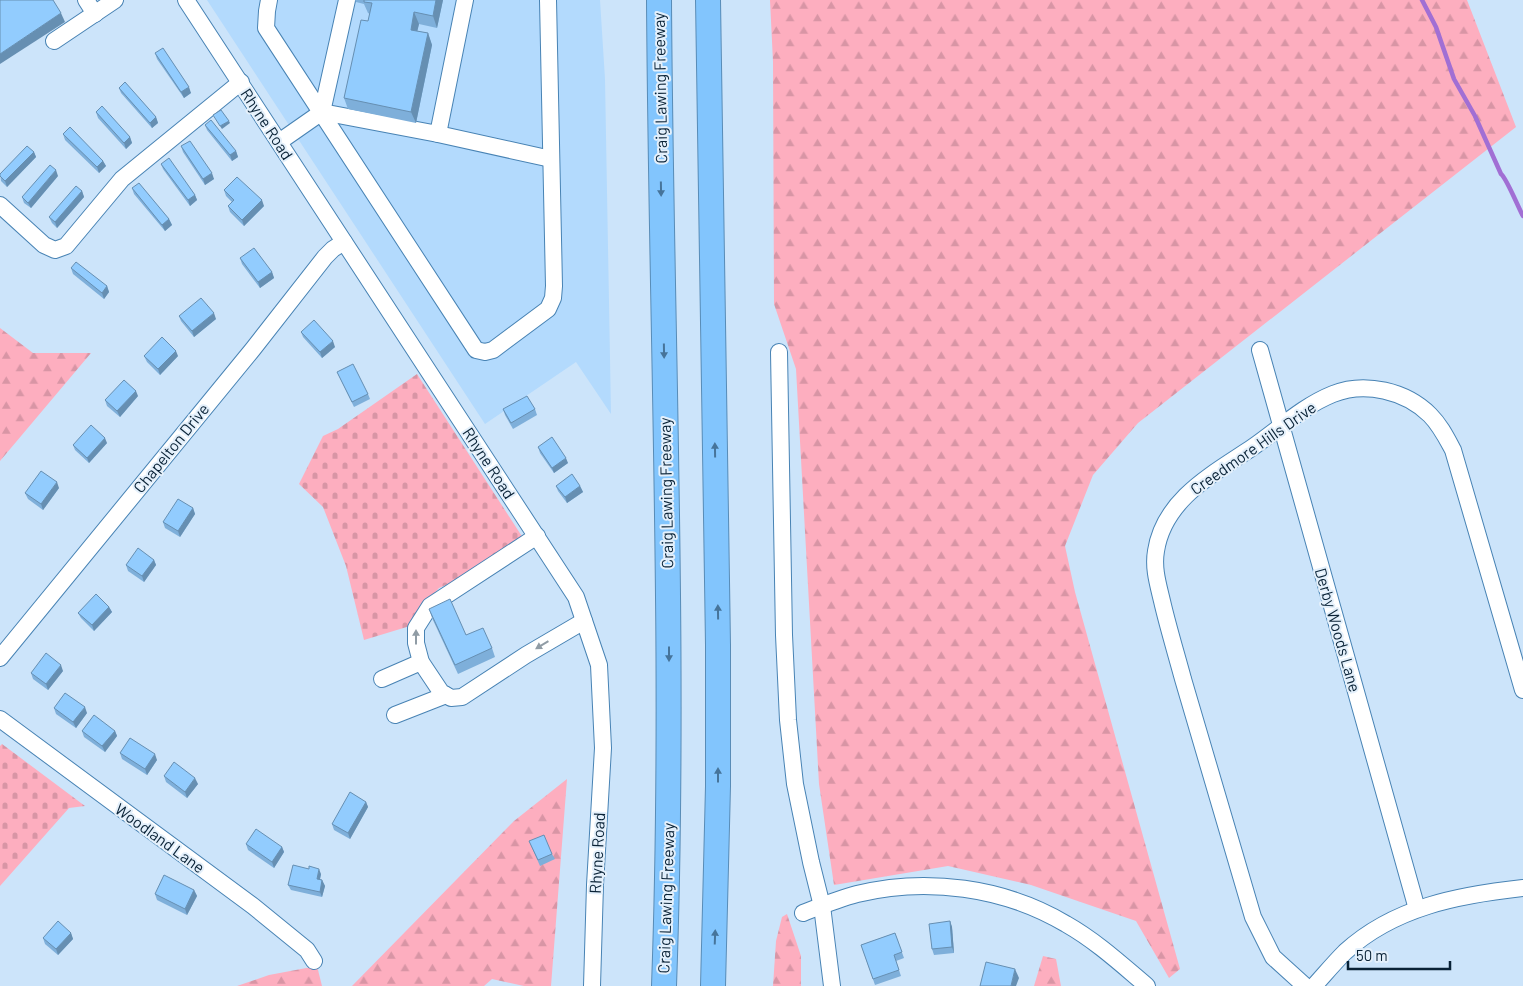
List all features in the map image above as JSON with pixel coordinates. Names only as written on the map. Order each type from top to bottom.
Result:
[{"type":"highway","name":"Craig Lawing Freeway","points":[[659,0],[669,653],[668,879],[664,986]]},
{"type":"highway","points":[[708,0],[718,645],[718,796],[713,986]]},
{"type":"street","points":[[54,41],[91,7],[115,0]]},
{"type":"street","name":"Rhyne Road","points":[[186,0],[576,597],[600,665],[603,748],[595,885],[592,986]]},
{"type":"street","points":[[269,0],[266,28],[476,350],[485,352],[493,350],[548,309],[553,298],[548,0]]},
{"type":"street","points":[[279,142],[322,112],[347,0]]},
{"type":"street","points":[[438,134],[465,0]]},
{"type":"street","points":[[0,205],[44,245],[55,250],[66,246],[122,178],[240,82]]},
{"type":"street","points":[[322,112],[438,134],[551,159]]},
{"type":"street","name":"Chapelton Drive","points":[[0,658],[253,349],[325,257],[344,242]]},
{"type":"street","name":"Derby Woods Lane","points":[[1260,350],[1417,909]]},
{"type":"street","points":[[779,352],[784,635],[788,720],[795,784],[822,906],[832,986]]},
{"type":"street","name":"Creedmore Hills Drive","points":[[1305,986],[1273,957],[1252,916],[1168,628],[1155,571],[1156,551],[1166,523],[1178,504],[1195,487],[1311,405],[1334,394],[1353,389],[1375,389],[1396,394],[1415,403],[1430,415],[1443,431],[1453,450],[1523,690]]},
{"type":"street","points":[[537,536],[430,606],[416,628],[416,643],[421,662],[441,692],[451,698],[462,697],[526,655],[584,621]]},
{"type":"street","points":[[382,679],[421,662]]},
{"type":"street","points":[[395,714],[446,695]]},
{"type":"street","name":"Woodland Lane","points":[[0,719],[253,906],[307,950],[314,961]]},
{"type":"street","points":[[803,913],[856,894],[880,889],[922,886],[962,888],[1010,899],[1040,910],[1065,923],[1090,939],[1148,986]]},
{"type":"street","points":[[1314,986],[1345,952],[1386,923],[1417,909],[1442,901],[1478,893],[1523,888]]},
{"type":"shaded area","points":[[207,0],[600,0],[605,79],[611,414],[576,362],[485,424]]},
{"type":"green space","points":[[770,0],[1467,0],[1516,127],[1138,423],[1093,475],[1065,546],[1075,592],[1180,969],[1169,978],[1136,921],[1031,885],[948,866],[834,885],[819,784],[796,369],[774,304],[773,62]]},
{"type":"green space","points":[[0,328],[33,353],[91,353],[0,461]]},
{"type":"green space","points":[[417,374],[523,538],[472,574],[439,588],[423,606],[410,626],[364,640],[346,566],[323,507],[299,484],[323,436],[338,429]]},
{"type":"green space","points":[[2,744],[85,806],[69,808],[0,886],[0,746]]},
{"type":"green space","points":[[567,779],[551,986],[524,986],[492,979],[484,986],[352,986],[514,821]]},
{"type":"green space","points":[[787,914],[801,956],[801,986],[773,986],[776,941],[782,917]]},
{"type":"green space","points":[[1043,956],[1056,959],[1061,986],[1034,986]]},
{"type":"green space","points":[[317,966],[322,986],[237,986],[269,975]]},
{"type":"building","points":[[0,0],[53,0],[61,13],[0,54]]},
{"type":"building","points":[[364,0],[436,0],[433,16],[414,12],[411,30],[428,33],[411,112],[344,98],[361,20],[368,21],[372,3],[364,2]]},
{"type":"building","points":[[163,48],[189,87],[181,92],[155,53]]},
{"type":"building","points":[[125,82],[156,117],[150,123],[119,88]]},
{"type":"building","points":[[102,106],[130,137],[124,143],[96,112]]},
{"type":"building","points":[[221,110],[229,121],[220,126],[213,115]]},
{"type":"building","points":[[211,120],[236,151],[230,155],[205,125]]},
{"type":"building","points":[[70,127],[103,161],[97,167],[63,134]]},
{"type":"building","points":[[190,141],[212,173],[203,179],[181,146]]},
{"type":"building","points":[[27,146],[34,152],[5,181],[0,174]]},
{"type":"building","points":[[169,158],[195,195],[188,200],[161,164]]},
{"type":"building","points":[[50,165],[56,170],[28,203],[22,197]]},
{"type":"building","points":[[237,177],[262,200],[242,220],[228,206],[234,200],[224,190]]},
{"type":"building","points":[[139,183],[169,219],[162,225],[132,188]]},
{"type":"building","points":[[76,186],[82,191],[55,222],[49,217]]},
{"type":"building","points":[[254,248],[272,272],[258,282],[240,258]]},
{"type":"building","points":[[76,262],[107,286],[102,293],[71,268]]},
{"type":"building","points":[[201,298],[214,313],[192,331],[179,316]]},
{"type":"building","points":[[314,320],[333,341],[320,352],[301,332]]},
{"type":"building","points":[[162,337],[176,351],[158,369],[144,356]]},
{"type":"building","points":[[353,364],[368,394],[352,402],[337,372]]},
{"type":"building","points":[[124,380],[136,391],[117,411],[105,400]]},
{"type":"building","points":[[527,396],[535,409],[511,423],[503,409]]},
{"type":"building","points":[[91,425],[105,438],[87,458],[73,445]]},
{"type":"building","points":[[552,437],[566,458],[552,468],[538,447]]},
{"type":"building","points":[[41,471],[57,482],[41,504],[25,493]]},
{"type":"building","points":[[572,474],[580,486],[565,497],[556,486]]},
{"type":"building","points":[[178,499],[193,508],[178,531],[163,522]]},
{"type":"building","points":[[138,548],[154,560],[142,576],[126,565]]},
{"type":"building","points":[[96,594],[109,607],[92,625],[78,613]]},
{"type":"building","points":[[450,599],[466,635],[483,628],[492,648],[455,665],[429,609]]},
{"type":"building","points":[[46,653],[61,665],[46,684],[31,673]]},
{"type":"building","points":[[65,693],[85,707],[73,722],[54,708]]},
{"type":"building","points":[[94,715],[115,731],[102,746],[82,731]]},
{"type":"building","points":[[130,738],[155,754],[145,769],[120,753]]},
{"type":"building","points":[[174,762],[195,778],[185,792],[164,776]]},
{"type":"building","points":[[350,792],[366,802],[348,833],[332,824]]},
{"type":"building","points":[[256,829],[282,847],[272,862],[246,844]]},
{"type":"building","points":[[544,835],[552,854],[538,860],[529,841]]},
{"type":"building","points":[[293,865],[309,869],[309,866],[319,869],[317,879],[322,880],[320,892],[288,885]]},
{"type":"building","points":[[164,875],[194,890],[185,909],[155,894]]},
{"type":"building","points":[[58,921],[71,933],[56,949],[43,938]]},
{"type":"building","points":[[950,921],[952,947],[932,949],[929,924]]},
{"type":"building","points":[[895,933],[902,952],[894,955],[899,970],[873,979],[861,945]]},
{"type":"building","points":[[986,962],[1015,969],[1011,986],[980,986]]},
{"type":"waterway","points":[[1422,0],[1436,27],[1454,79],[1475,116],[1501,174],[1523,216]]}]
